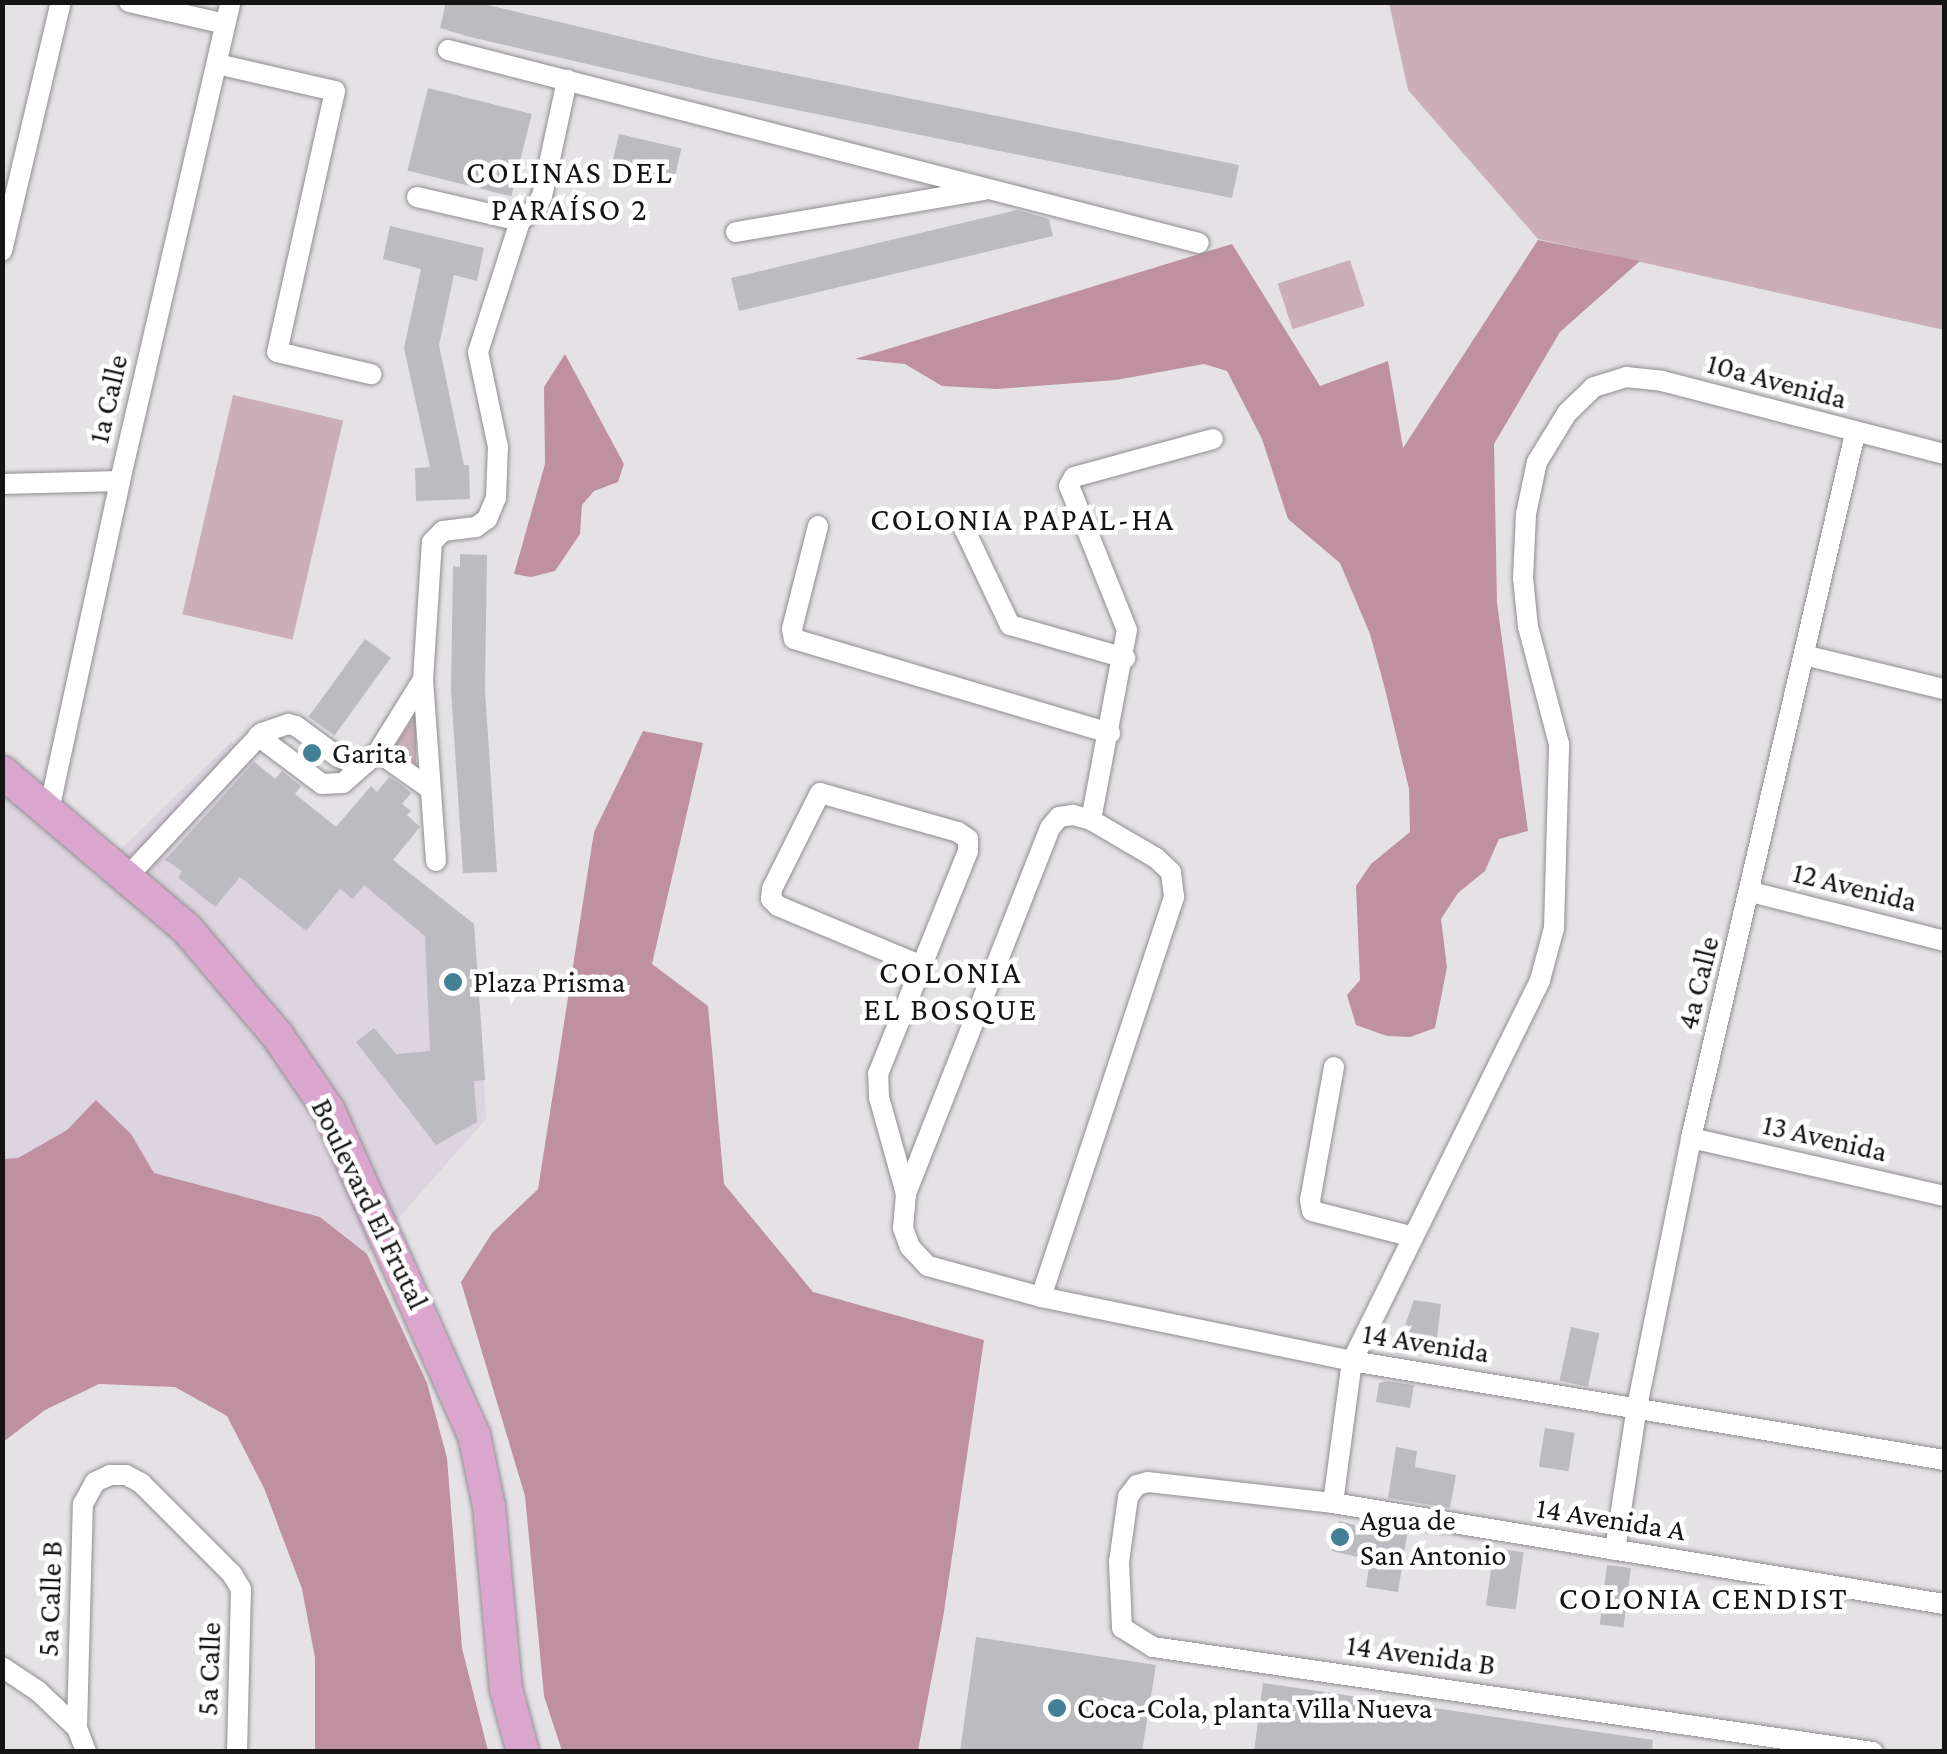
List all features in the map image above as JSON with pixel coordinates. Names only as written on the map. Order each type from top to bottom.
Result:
[{"type":"main road","name":"Boulevard El Frutal","points":[[2,772],[128,876],[230,976],[329,1110],[474,1434],[486,1486],[506,1689],[523,1752]]},
{"type":"street","points":[[2,250],[61,2]]},
{"type":"street","points":[[129,2],[226,24]]},
{"type":"street","name":"1a Calle","points":[[49,810],[120,481],[231,2]]},
{"type":"street","points":[[448,50],[1199,242]]},
{"type":"street","points":[[216,64],[335,91],[277,352],[372,374]]},
{"type":"street","points":[[436,861],[423,680],[432,542],[443,532],[476,526],[487,519],[496,498],[498,447],[478,352],[520,221],[535,210],[542,196],[567,80]]},
{"type":"street","points":[[736,232],[990,189]]},
{"type":"street","points":[[416,197],[520,221]]},
{"type":"street","name":"10a Avenida","points":[[1410,1236],[1540,980],[1554,928],[1559,744],[1528,627],[1523,578],[1526,514],[1537,462],[1567,413],[1594,388],[1626,376],[1662,380],[1855,434],[1944,454]]},
{"type":"street","name":"4a Calle","points":[[1614,1550],[1636,1407],[1692,1138],[1855,434]]},
{"type":"street","points":[[1092,820],[1125,658],[1127,630],[1070,486],[1074,477],[1213,439]]},
{"type":"street","points":[[2,484],[120,481]]},
{"type":"street","points":[[962,524],[1010,625],[1125,658]]},
{"type":"street","points":[[818,526],[792,629],[794,639],[1110,734]]},
{"type":"street","points":[[1804,655],[1944,689]]},
{"type":"street","points":[[258,736],[271,741],[322,784],[342,783],[372,757],[423,680]]},
{"type":"street","points":[[128,876],[258,736],[280,726],[296,726],[338,757],[356,764],[372,757]]},
{"type":"street","points":[[372,757],[429,788]]},
{"type":"street","points":[[906,1194],[879,1097],[878,1074],[968,851],[968,838],[820,793],[772,889],[771,899],[778,906],[920,965]]},
{"type":"street","points":[[906,1194],[1050,828],[1059,817],[1073,815],[1092,820],[1156,858],[1170,872],[1174,897],[1041,1297]]},
{"type":"street","name":"12 Avenida","points":[[1752,892],[1944,940]]},
{"type":"street","points":[[1334,1067],[1310,1200],[1312,1211],[1410,1236],[1352,1362],[1334,1503]]},
{"type":"street","name":"13 Avenida","points":[[1692,1138],[1944,1196]]},
{"type":"street","name":"14 Avenida","points":[[906,1194],[904,1228],[910,1247],[928,1266],[1041,1297],[1352,1362],[1944,1460]]},
{"type":"street","name":"5a Calle","points":[[102,1478],[126,1475],[141,1483],[242,1589],[236,1752]]},
{"type":"street","name":"5a Calle B","points":[[76,1728],[83,1504],[89,1488],[102,1478]]},
{"type":"street","name":"14 Avenida A","points":[[1148,1482],[1334,1503],[1944,1604]]},
{"type":"street","name":"14 Avenida B","points":[[1148,1482],[1137,1486],[1128,1497],[1119,1562],[1122,1628],[1138,1642],[1873,1752]]},
{"type":"street","points":[[2,1667],[38,1691],[76,1728],[86,1752]]},
{"type":"shaded area","points":[[1389,3],[1944,3],[1944,330],[1538,239],[1408,90]]},
{"type":"shaded area","points":[[1538,240],[1640,261],[1560,332],[1494,444],[1497,603],[1528,831],[1499,839],[1485,871],[1458,893],[1441,919],[1447,967],[1435,1028],[1410,1037],[1387,1036],[1356,1025],[1347,995],[1360,980],[1356,886],[1371,864],[1410,832],[1409,789],[1385,689],[1370,634],[1340,563],[1288,519],[1262,439],[1227,371],[1204,364],[1116,380],[997,389],[942,386],[905,364],[855,359],[1232,244],[1320,386],[1388,361],[1403,448]]},
{"type":"shaded area","points":[[1350,260],[1365,306],[1293,329],[1278,283]]},
{"type":"shaded area","points":[[565,354],[624,464],[618,482],[594,491],[582,505],[580,534],[555,571],[531,577],[514,574],[545,464],[544,387]]},
{"type":"shaded area","points":[[233,395],[343,420],[292,640],[182,614]]},
{"type":"shaded area","points":[[416,714],[416,765],[394,746]]},
{"type":"shaded area","points":[[643,731],[703,743],[652,964],[708,1006],[724,1184],[813,1292],[984,1340],[943,1618],[918,1751],[562,1751],[544,1696],[525,1496],[461,1282],[492,1233],[538,1189],[594,832]]},
{"type":"shaded area","points":[[231,742],[342,832],[349,825],[474,924],[486,1119],[367,1254],[320,1217],[154,1173],[131,1134],[96,1101],[67,1130],[18,1158],[3,1159],[3,795],[44,825],[99,877],[124,846]]},
{"type":"shaded area","points":[[96,1100],[131,1134],[154,1173],[320,1217],[367,1254],[427,1383],[447,1458],[462,1648],[488,1751],[315,1751],[315,1658],[302,1589],[264,1488],[227,1416],[175,1387],[99,1384],[45,1410],[3,1442],[3,1159],[18,1158],[67,1130]]},
{"type":"building","points":[[446,2],[475,2],[710,58],[1239,165],[1232,198],[713,93],[470,37],[440,28]]},
{"type":"building","points":[[428,88],[532,114],[511,196],[407,170]]},
{"type":"building","points":[[619,134],[681,148],[674,181],[612,166]]},
{"type":"building","points":[[1017,210],[1049,219],[1053,236],[739,311],[731,278]]},
{"type":"building","points":[[390,226],[484,248],[477,281],[454,275],[439,345],[464,465],[469,465],[470,499],[416,501],[415,468],[430,467],[404,348],[421,269],[383,259]]},
{"type":"building","points":[[460,554],[487,555],[485,690],[497,872],[463,873],[451,690],[453,566],[460,567]]},
{"type":"building","points":[[365,639],[391,658],[334,735],[309,717]]},
{"type":"building","name":"Plaza Prisma","points":[[254,762],[275,779],[282,771],[301,786],[295,794],[336,827],[371,786],[377,792],[389,777],[402,785],[411,793],[402,804],[420,827],[393,860],[474,924],[485,1080],[474,1081],[477,1122],[436,1145],[356,1042],[374,1028],[396,1054],[430,1051],[425,936],[364,885],[353,899],[340,889],[306,931],[240,877],[215,907],[178,877],[182,871],[165,860]]},
{"type":"building","points":[[1414,1300],[1441,1304],[1435,1356],[1395,1354]]},
{"type":"building","points":[[1571,1327],[1599,1333],[1588,1387],[1560,1381]]},
{"type":"building","points":[[1379,1383],[1414,1385],[1410,1408],[1376,1402]]},
{"type":"building","points":[[1545,1428],[1575,1433],[1569,1471],[1539,1467]]},
{"type":"building","points":[[1396,1447],[1417,1451],[1415,1467],[1456,1475],[1450,1508],[1388,1498]]},
{"type":"building","points":[[1339,1521],[1383,1532],[1384,1525],[1408,1529],[1398,1592],[1366,1587],[1370,1560],[1332,1551]]},
{"type":"building","points":[[1494,1548],[1524,1552],[1516,1610],[1486,1605]]},
{"type":"building","points":[[1607,1565],[1631,1568],[1624,1627],[1600,1625]]},
{"type":"building","name":"Coca-Cola, planta Villa Nueva","points":[[976,1637],[1156,1665],[1142,1752],[960,1752]]},
{"type":"building","points":[[1263,1683],[1653,1740],[1652,1752],[1254,1752]]},
{"type":"place","name":"Garita","points":[[312,753]]},
{"type":"place","name":"Plaza Prisma","points":[[453,982]]},
{"type":"place","name":"Agua de San Antonio","points":[[1340,1537]]},
{"type":"place","name":"Coca-Cola, planta Villa Nueva","points":[[1057,1708]]},
{"type":"district","name":"COLINAS DEL PARAÍSO 2","points":[[570,192]]},
{"type":"district","name":"COLONIA PAPAL-HA","points":[[1023,519]]},
{"type":"district","name":"COLONIA EL BOSQUE","points":[[951,992]]},
{"type":"district","name":"COLONIA CENDIST","points":[[1704,1598]]}]
